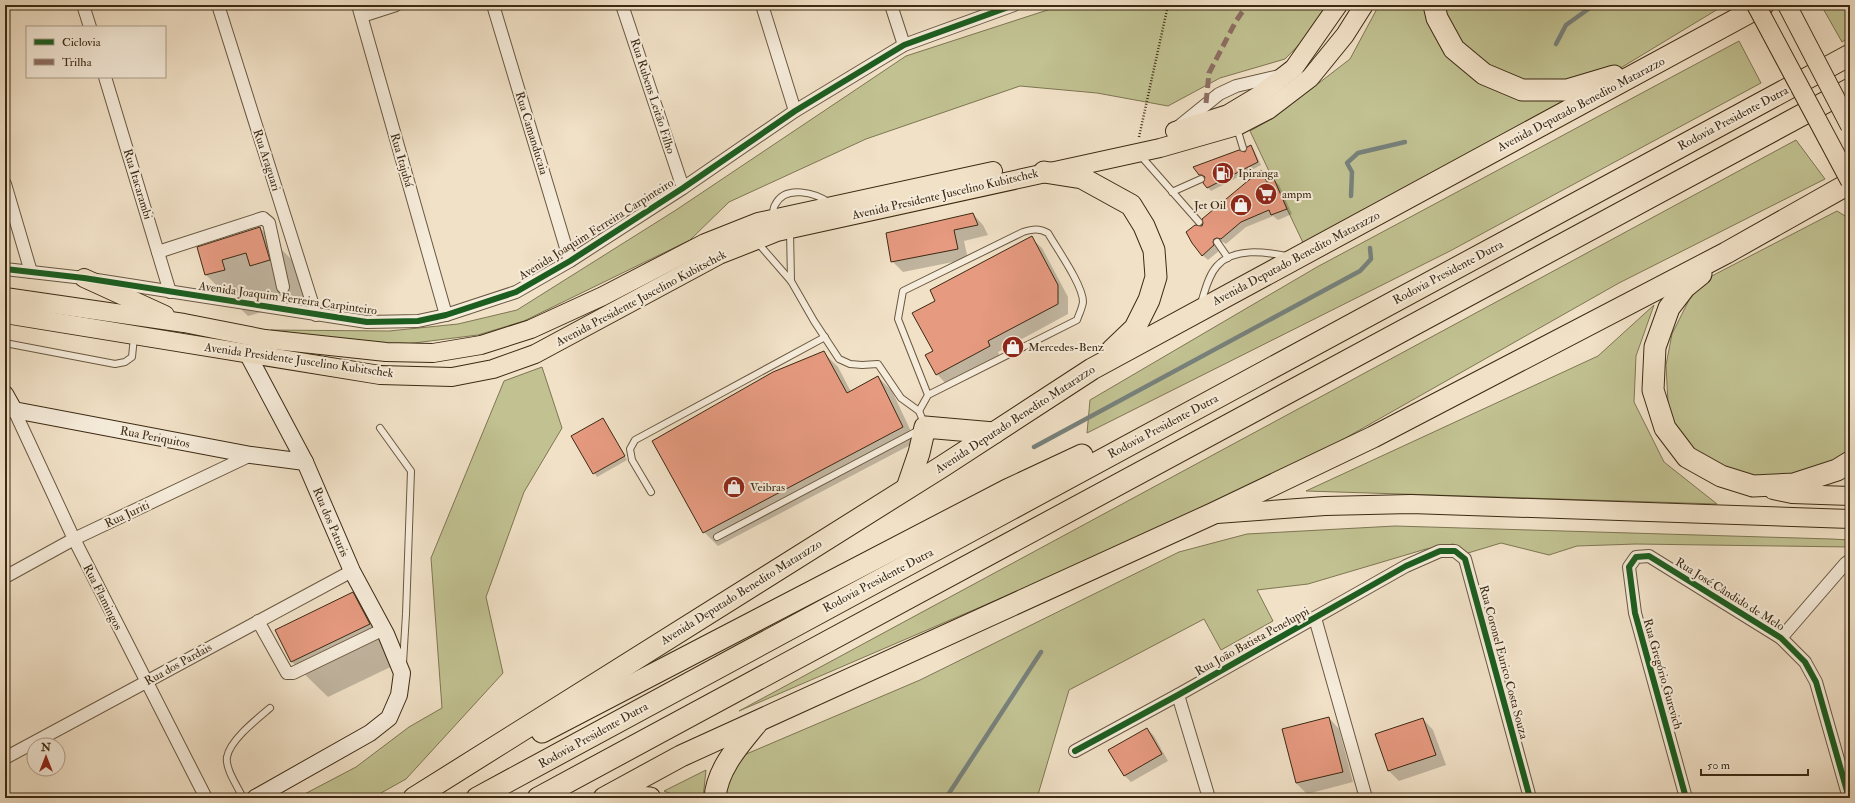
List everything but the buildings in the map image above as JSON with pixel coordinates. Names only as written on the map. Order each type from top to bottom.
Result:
[{"type":"highway","points":[[1434,5],[1437,18],[1454,49],[1484,74],[1522,90],[1567,90],[1655,64]]},
{"type":"highway","name":"Avenida Deputado Benedito Matarazzo","points":[[414,798],[994,433],[1092,369],[1763,5]]},
{"type":"highway","name":"Rodovia Presidente Dutra","points":[[477,798],[1850,55]]},
{"type":"highway","points":[[538,798],[1850,89]]},
{"type":"highway","points":[[1044,172],[1082,178],[1131,206],[1144,226],[1154,250],[1156,277],[1150,300],[1135,328],[1092,369]]},
{"type":"highway","points":[[607,796],[681,756],[1212,514],[1373,437],[1726,253],[1850,182]]},
{"type":"highway","points":[[1726,253],[1685,287],[1669,308],[1655,347],[1653,390],[1665,428],[1688,457],[1721,476],[1753,486],[1794,484],[1837,470],[1850,462]]},
{"type":"highway","points":[[419,798],[666,667],[1007,490],[1263,372]]},
{"type":"highway","points":[[907,488],[919,453],[922,419],[994,433]]},
{"type":"highway","points":[[715,798],[716,786],[722,772],[741,743],[760,719]]},
{"type":"highway","points":[[607,796],[650,798]]},
{"type":"main road","name":"Avenida Presidente Juscelino Kubitschek","points":[[5,298],[184,324],[265,339],[386,352],[433,353],[481,345],[531,329],[603,296],[705,243],[758,222],[780,227],[1044,172],[1138,146],[1174,131],[1228,114],[1258,96],[1294,68],[1338,5]]},
{"type":"main road","name":"Avenida Presidente Juscelino Kubitschek","points":[[5,314],[380,375],[452,377],[493,369],[535,354],[718,255],[756,240],[780,227],[833,205],[1237,126],[1268,110],[1310,78],[1345,35],[1364,5]]},
{"type":"main road","points":[[1756,5],[1850,182]]},
{"type":"main road","points":[[1787,5],[1850,126]]},
{"type":"main road","points":[[84,278],[184,324]]},
{"type":"main road","name":"Rua dos Paturis","points":[[247,353],[305,462],[352,571],[384,629],[402,673]]},
{"type":"main road","name":"Rua Flamingos","points":[[5,394],[9,409]]},
{"type":"main road","name":"Rua Periquitos","points":[[9,409],[251,455],[305,462]]},
{"type":"main road","points":[[1753,486],[1792,494],[1850,496]]},
{"type":"main road","points":[[1212,514],[1325,506],[1411,504],[1850,519]]},
{"type":"main road","points":[[255,798],[370,733],[390,718],[399,695],[402,673]]},
{"type":"street","points":[[83,5],[90,26]]},
{"type":"street","name":"Rua Araguari","points":[[218,5],[316,315]]},
{"type":"street","points":[[360,10],[396,5]]},
{"type":"street","name":"Rua Camanducaia","points":[[493,5],[570,261]]},
{"type":"street","name":"Rua Rubens Leitão Filho","points":[[622,5],[683,188]]},
{"type":"street","points":[[762,5],[795,111]]},
{"type":"street","points":[[891,5],[904,45]]},
{"type":"street","name":"Avenida Joaquim Ferreira Carpinteiro","points":[[5,269],[84,278],[367,322],[418,321],[446,315],[516,292],[570,261],[683,188],[795,111],[904,45],[1014,5]]},
{"type":"street","name":"Rua Itajubá","points":[[360,10],[446,315]]},
{"type":"street","name":"Rua Itacarambi","points":[[105,78],[170,292]]},
{"type":"street","points":[[5,184],[31,272]]},
{"type":"street","points":[[158,252],[263,218],[269,223],[283,286]]},
{"type":"street","name":"Rua Flamingos","points":[[9,409],[145,682],[206,798]]},
{"type":"street","name":"Rua Juriti","points":[[5,577],[74,539],[251,455]]},
{"type":"street","name":"Rua Coronel Eurico Costa Souza","points":[[1440,551],[1455,550],[1465,559],[1530,798]]},
{"type":"street","name":"Rua João Batista Peneluppi","points":[[1075,750],[1178,695],[1406,566],[1440,551]]},
{"type":"street","name":"Rua José Cândido de Melo","points":[[1636,557],[1649,556],[1781,638],[1805,662],[1816,682],[1849,798]]},
{"type":"street","name":"Rua Gregório Gurevich","points":[[1636,557],[1629,567],[1635,613],[1686,798]]},
{"type":"street","points":[[1781,638],[1850,560]]},
{"type":"street","name":"Rua dos Pardais","points":[[5,758],[352,571]]},
{"type":"street","points":[[1315,618],[1366,798]]},
{"type":"street","points":[[258,621],[287,673],[293,673],[384,629]]},
{"type":"street","points":[[1178,695],[1209,798]]},
{"type":"lane","points":[[1237,126],[1243,148]]},
{"type":"lane","points":[[1138,146],[1172,192],[1199,222]]},
{"type":"lane","points":[[1172,192],[1201,179]]},
{"type":"lane","points":[[780,227],[792,281]]},
{"type":"lane","points":[[717,537],[922,419],[928,395],[898,319],[903,291],[1023,232],[1033,229],[1048,233],[1080,290],[1082,306],[1076,320],[928,395]]},
{"type":"lane","points":[[756,240],[792,281],[839,359],[850,364],[878,364],[902,398],[922,419]]},
{"type":"lane","points":[[1217,242],[1228,258]]},
{"type":"lane","points":[[1199,311],[1209,279],[1217,266],[1228,258],[1244,252],[1270,253],[1297,258]]},
{"type":"lane","points":[[5,343],[115,364],[125,362],[132,357],[134,335]]},
{"type":"lane","points":[[651,492],[632,460],[630,449],[635,440],[825,338]]},
{"type":"lane","points":[[380,428],[411,471],[406,614],[402,673]]},
{"type":"lane","points":[[243,798],[229,768],[227,758],[233,744],[270,708]]},
{"type":"path","points":[[1138,146],[1168,5]]},
{"type":"green space","points":[[1063,5],[1330,5],[1319,24],[1285,59],[1220,78],[1168,106],[1097,93],[1020,86],[866,139],[729,202],[690,240],[524,321],[478,335],[390,346],[271,330],[389,331],[458,324],[517,310],[676,210],[906,56]]},
{"type":"green space","points":[[1379,5],[1723,6],[1533,121],[1306,249],[1250,131],[1275,117],[1350,59]]},
{"type":"green space","points":[[1821,5],[1850,5],[1850,37],[1842,42]]},
{"type":"green space","points":[[1739,41],[1761,83],[1450,251],[1087,433],[1090,400],[1317,267]]},
{"type":"green space","points":[[1796,140],[1825,179],[1619,283],[1259,487],[739,711]]},
{"type":"green space","points":[[1837,211],[1850,219],[1850,458],[1822,472],[1747,479],[1692,451],[1678,433],[1668,403],[1666,365],[1672,334],[1689,300],[1706,279]]},
{"type":"green space","points":[[1654,305],[1636,356],[1634,402],[1664,462],[1717,504],[1306,491],[1598,356]]},
{"type":"green space","points":[[542,367],[562,428],[524,492],[486,597],[503,673],[406,779],[372,798],[297,798],[356,767],[409,727],[442,708],[431,558],[504,381]]},
{"type":"green space","points":[[1395,526],[1831,539],[1850,540],[1850,547],[1636,544],[1577,546],[1549,555],[1501,543],[1468,553],[1453,544],[1426,549],[1308,584],[1257,590],[1273,621],[1221,650],[1204,619],[1069,690],[1037,798],[720,798],[737,758],[920,680],[1179,552],[1247,534]]},
{"type":"green space","points":[[706,770],[703,798],[681,798],[664,791]]},
{"type":"waterway","points":[[1556,44],[1566,25],[1594,5]]},
{"type":"waterway","points":[[1351,196],[1352,172],[1347,163],[1358,153],[1405,142]]},
{"type":"waterway","points":[[1034,447],[1360,271],[1371,259],[1370,248]]},
{"type":"waterway","points":[[946,798],[1041,652]]},
{"type":"marked path","points":[[1206,103],[1209,73],[1236,21],[1247,5]]},
{"type":"cycle path","points":[[5,269],[84,278],[367,322],[418,321],[446,315],[516,292],[570,261],[683,188],[795,111],[904,45],[1014,5]]},
{"type":"cycle path","points":[[1075,751],[1178,695],[1406,566],[1440,551],[1455,551],[1465,559],[1530,798]]},
{"type":"cycle path","points":[[1686,798],[1635,613],[1629,567],[1636,557],[1649,556],[1781,638],[1805,662],[1816,682],[1849,798]]},
{"type":"place","name":"Ipiranga","points":[[1223,173]]},
{"type":"place","name":"ampm","points":[[1266,194]]},
{"type":"place","name":"Jet Oil","points":[[1241,205]]},
{"type":"place","name":"Mercedes-Benz","points":[[1013,347]]},
{"type":"place","name":"Veibras","points":[[734,487]]}]
